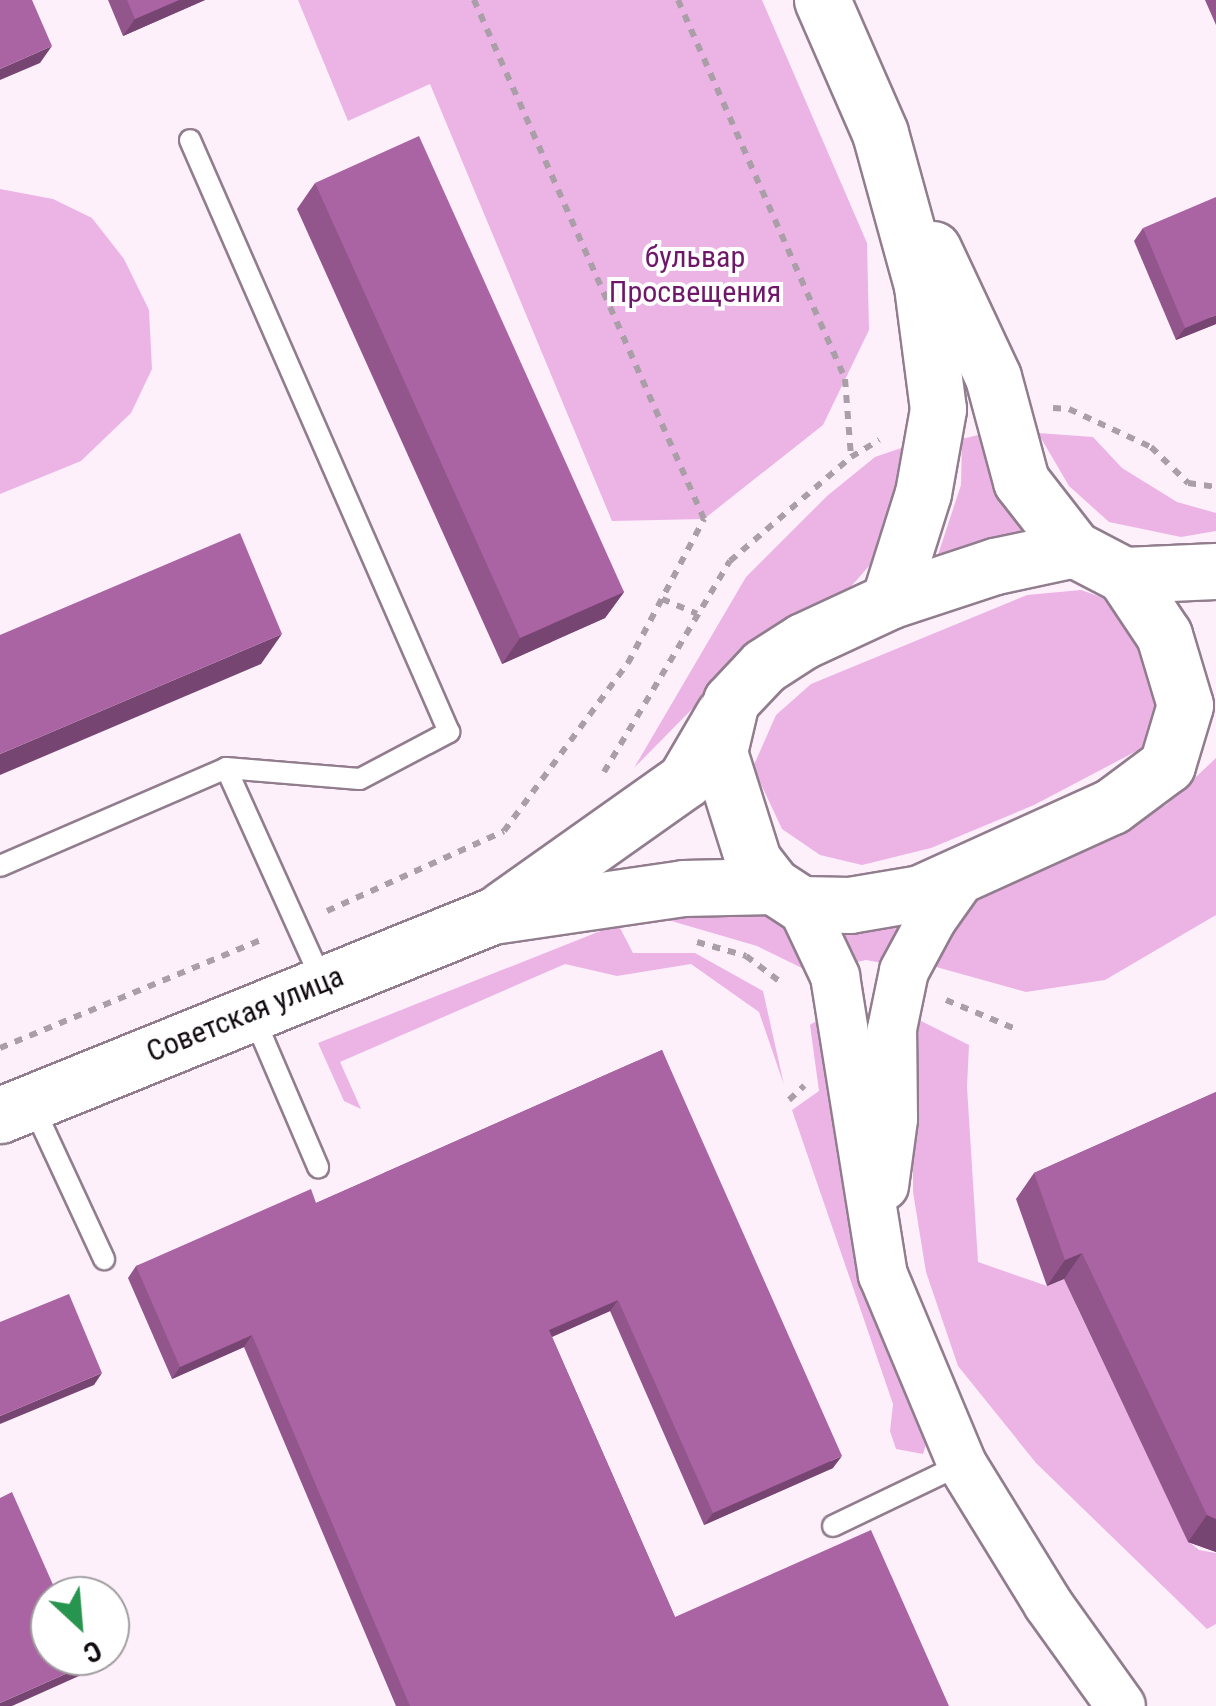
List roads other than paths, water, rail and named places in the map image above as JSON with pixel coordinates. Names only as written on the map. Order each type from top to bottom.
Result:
[{"type":"main road","points":[[822,0],[992,377],[1022,480],[1074,550],[1124,574],[1216,571]]},
{"type":"main road","points":[[880,132],[922,286],[938,409],[923,493],[888,601]]},
{"type":"main road","points":[[492,916],[685,780],[731,701],[764,666],[803,641],[888,601],[995,566],[1074,550]]},
{"type":"main road","points":[[1124,574],[1164,635],[1185,705],[1167,765]]},
{"type":"main road","points":[[731,701],[719,752],[753,860],[787,895]]},
{"type":"main road","points":[[492,916],[683,888],[787,895],[850,905],[920,893],[1112,806],[1167,765],[1216,716]]},
{"type":"main road","name":"Советская улица","points":[[16,1108],[492,916]]},
{"type":"street","points":[[884,1275],[883,1194],[892,1119],[892,1029],[904,972],[932,919],[966,871]]},
{"type":"street","points":[[787,895],[835,976],[884,1275],[962,1464],[1048,1604],[1121,1706]]},
{"type":"lane","points":[[0,866],[226,768],[360,779],[449,732],[190,140]]},
{"type":"lane","points":[[226,768],[322,982]]},
{"type":"lane","points":[[252,1011],[318,1167]]},
{"type":"lane","points":[[16,1108],[104,1259]]},
{"type":"lane","points":[[833,1526],[962,1464]]},
{"type":"park label","name":"бульвар Просвещения","points":[[695,274]]}]
